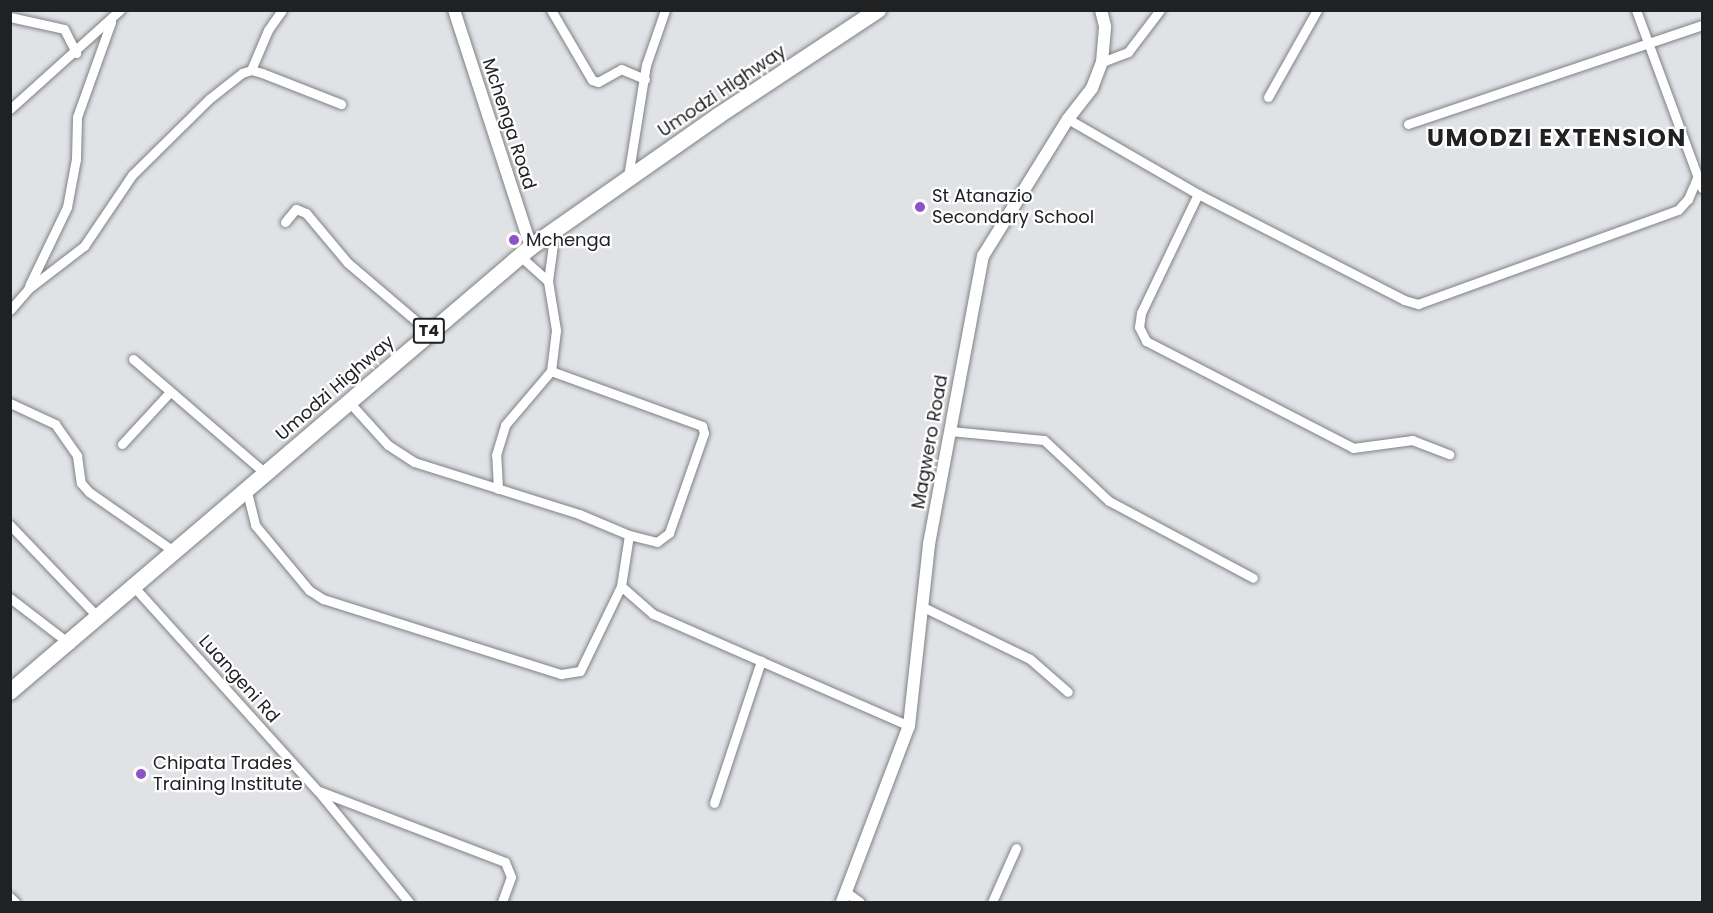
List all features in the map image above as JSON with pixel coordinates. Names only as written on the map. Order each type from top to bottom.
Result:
[{"type":"highway","name":"Umodzi Highway","points":[[12,688],[70,644],[428,332],[525,252],[628,177],[870,12]]},
{"type":"street","points":[[10,109],[111,22],[120,10]]},
{"type":"street","points":[[10,310],[28,289],[84,246],[132,175],[209,99],[251,70],[268,30],[282,10]]},
{"type":"street","name":"Mchenga Road","points":[[454,10],[525,252]]},
{"type":"street","points":[[551,10],[592,80],[598,82],[621,69],[645,79]]},
{"type":"street","points":[[628,177],[652,44],[665,10]]},
{"type":"street","name":"Magwero Road","points":[[844,897],[909,726],[916,690],[921,606],[950,430],[983,256],[1068,119],[1092,88],[1102,62],[1105,26],[1101,10]]},
{"type":"street","points":[[1102,62],[1128,52],[1160,10]]},
{"type":"street","points":[[1268,97],[1317,10]]},
{"type":"street","points":[[1636,10],[1702,188]]},
{"type":"street","points":[[10,17],[64,28],[76,53]]},
{"type":"street","points":[[28,289],[66,207],[76,159],[77,117],[111,22]]},
{"type":"street","points":[[1408,124],[1702,26]]},
{"type":"street","points":[[251,70],[341,104]]},
{"type":"street","points":[[1068,119],[1198,194],[1404,300],[1418,304],[1678,210],[1698,175]]},
{"type":"street","points":[[1198,194],[1141,313],[1139,327],[1146,341],[1353,448],[1412,440],[1449,454]]},
{"type":"street","points":[[285,222],[296,209],[306,213],[348,263],[428,332]]},
{"type":"street","points":[[498,489],[496,455],[504,425],[551,371],[555,330],[548,281],[555,230]]},
{"type":"street","points":[[525,252],[548,281]]},
{"type":"street","points":[[133,359],[169,393],[266,474]]},
{"type":"street","points":[[349,402],[400,455],[579,514],[629,535],[657,542],[669,533],[704,433],[702,426],[551,371]]},
{"type":"street","points":[[122,444],[169,393]]},
{"type":"street","points":[[10,403],[55,424],[77,456],[81,483],[89,492],[175,552]]},
{"type":"street","points":[[950,430],[1044,440],[1109,501],[1253,578]]},
{"type":"street","points":[[247,492],[255,525],[309,590],[323,599],[561,674],[580,671],[621,586],[629,535]]},
{"type":"street","points":[[10,525],[99,618]]},
{"type":"street","points":[[621,586],[654,614],[909,726]]},
{"type":"street","name":"Luangeni Rd","points":[[135,588],[318,791],[409,903]]},
{"type":"street","points":[[10,598],[70,644]]},
{"type":"street","points":[[921,606],[1030,659],[1068,692]]},
{"type":"street","points":[[714,803],[761,661]]},
{"type":"street","name":"Luangeni Rd","points":[[318,791],[505,862],[511,877],[502,903]]},
{"type":"street","points":[[992,903],[1016,848]]},
{"type":"street","points":[[844,897],[860,903]]},
{"type":"place","name":"St Atanazio Secondary School","points":[[920,207]]},
{"type":"place","name":"Mchenga","points":[[514,240]]},
{"type":"place","name":"Chipata Trades Training Institute","points":[[141,774]]},
{"type":"district","name":"UMODZI EXTENSION","points":[[1557,138]]}]
